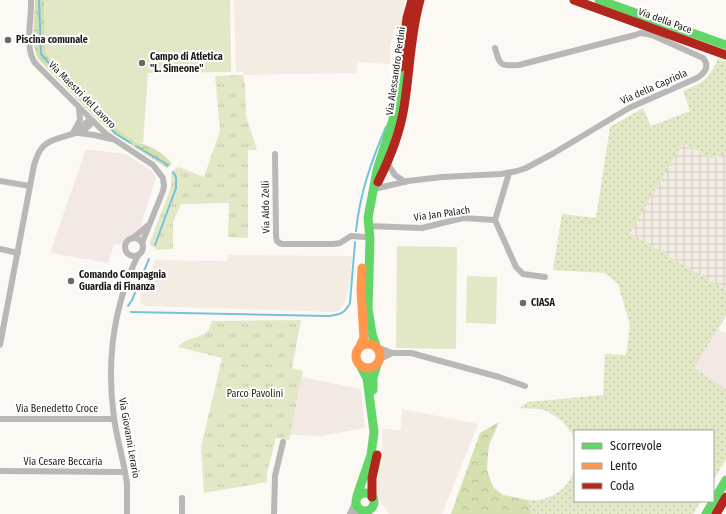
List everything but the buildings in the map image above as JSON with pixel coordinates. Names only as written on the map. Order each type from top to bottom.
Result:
[{"type":"street","name":"Via Maestri del Lavoro","points":[[31,0],[30,46],[31,57],[35,63],[92,121],[115,140],[153,165],[163,178],[163,191],[142,243],[142,250],[138,255]]},
{"type":"street","name":"Via Alessandro Pertini","points":[[360,346],[364,338],[361,290],[364,237],[368,226],[369,209],[377,170],[397,107],[407,18],[412,0]]},
{"type":"street","name":"Via Alessandro Pertini","points":[[374,189],[387,163],[402,116],[413,28],[420,0]]},
{"type":"street","name":"Via della Pace","points":[[574,0],[726,55]]},
{"type":"street","name":"Via della Pace","points":[[599,0],[726,45]]},
{"type":"street","name":"Via della Capriola","points":[[374,189],[442,176],[509,173],[526,168],[629,108],[698,78],[705,72],[707,64],[703,58],[698,55],[647,34],[635,34],[519,65],[501,64],[498,61],[495,48]]},
{"type":"street","points":[[73,133],[80,120],[79,108]]},
{"type":"street","points":[[0,345],[34,165],[42,147],[54,139],[89,127],[92,121]]},
{"type":"street","points":[[73,133],[94,135],[115,140]]},
{"type":"street","name":"Via Aldo Zelli","points":[[275,154],[276,239],[279,243],[334,244],[340,243],[351,236],[364,237]]},
{"type":"street","points":[[387,163],[394,175],[405,182]]},
{"type":"street","points":[[509,173],[495,220],[516,267],[523,274],[545,277]]},
{"type":"street","points":[[0,181],[30,186]]},
{"type":"street","name":"Via Jan Palach","points":[[368,226],[422,228],[463,218],[495,220]]},
{"type":"street","name":"Via Maestri del Lavoro","points":[[133,238],[149,225]]},
{"type":"street","name":"Via Alessandro Pertini","points":[[368,226],[371,238],[368,278],[370,321],[376,347]]},
{"type":"street","points":[[138,255],[132,256],[129,254],[125,246],[127,242],[133,238],[142,243]]},
{"type":"street","points":[[0,249],[18,252]]},
{"type":"street","name":"Via Giovanni Lerario","points":[[129,254],[130,272]]},
{"type":"street","name":"Via Giovanni Lerario","points":[[127,514],[125,472],[114,419],[111,388],[111,357],[113,334],[118,307],[130,272],[138,255]]},
{"type":"street","points":[[350,514],[371,455],[374,432],[367,378],[356,356],[357,349],[360,346],[370,343],[392,353],[411,353],[499,377],[525,386]]},
{"type":"street","points":[[376,347],[380,353],[373,383],[378,434],[372,478],[373,500],[377,514]]},
{"type":"street","points":[[360,365],[370,368],[392,353]]},
{"type":"street","name":"Via Benedetto Croce","points":[[0,419],[114,419]]},
{"type":"street","points":[[274,514],[275,476],[283,442]]},
{"type":"street","name":"Via Cesare Beccaria","points":[[0,472],[125,472]]},
{"type":"street","points":[[714,500],[726,480]]},
{"type":"street","points":[[356,500],[365,493],[373,500]]},
{"type":"street","points":[[716,514],[726,497]]},
{"type":"street","points":[[182,498],[182,514]]},
{"type":"street","points":[[356,500],[357,508],[363,513],[371,509],[373,500]]},
{"type":"street","points":[[706,514],[713,502]]},
{"type":"shaded area","points":[[234,0],[405,0],[402,24],[395,26],[390,48],[390,64],[358,62],[356,73],[243,75],[243,72],[236,72]]},
{"type":"shaded area","points":[[683,143],[713,159],[726,153],[726,290],[630,233]]},
{"type":"shaded area","points":[[86,149],[126,154],[152,171],[156,178],[139,231],[122,244],[114,245],[108,263],[50,253]]},
{"type":"shaded area","points":[[228,255],[352,256],[350,285],[343,305],[338,311],[333,312],[145,306],[141,303],[140,299],[155,260],[227,261]]},
{"type":"shaded area","points":[[718,329],[726,333],[726,389],[694,368]]},
{"type":"shaded area","points":[[302,377],[361,389],[365,428],[321,436],[289,435]]},
{"type":"shaded area","points":[[402,409],[478,424],[442,514],[389,514],[376,495],[383,429],[401,430]]},
{"type":"green space","points":[[35,0],[44,0],[46,54],[135,142],[156,150],[165,156],[172,164],[167,168],[114,134],[93,115],[38,59],[34,45]]},
{"type":"green space","name":"Campo di Atletica \"L. Simeone\"","points":[[44,0],[230,0],[231,72],[148,73],[143,143],[135,142],[118,130],[46,54]]},
{"type":"green space","points":[[718,59],[726,62],[726,153],[713,159],[683,143],[630,233],[726,290],[726,316],[694,368],[726,389],[726,459],[714,479],[714,430],[574,430],[574,441],[572,434],[562,421],[547,411],[519,408],[528,402],[603,395],[605,354],[626,355],[630,325],[618,284],[605,273],[553,270],[562,214],[596,218],[610,127],[643,108],[651,126],[690,111],[683,91],[701,83],[711,71]]},
{"type":"green space","points":[[243,75],[245,85],[246,116],[257,150],[248,150],[248,238],[228,237],[229,203],[181,204],[173,222],[173,249],[157,250],[150,244],[150,242],[171,187],[171,173],[179,167],[204,177],[220,131],[215,76]]},
{"type":"green space","points":[[397,246],[457,247],[456,349],[396,348]]},
{"type":"green space","points":[[467,276],[497,277],[496,324],[466,323]]},
{"type":"green space","name":"Parco Pavolini","points":[[301,320],[292,368],[303,371],[289,440],[276,438],[267,473],[267,482],[204,493],[201,447],[222,358],[178,347],[182,343],[207,331],[210,327],[211,321]]},
{"type":"green space","points":[[223,380],[245,386],[238,415],[215,409]]},
{"type":"green space","points":[[499,422],[489,445],[487,470],[493,487],[503,495],[528,500],[531,514],[451,514],[480,433]]},
{"type":"green space","points":[[574,466],[574,502],[700,502],[693,514],[531,514],[528,500],[545,498],[560,491],[566,486]]},
{"type":"waterway","points":[[39,0],[41,54],[116,134],[131,143]]},
{"type":"waterway","points":[[389,117],[396,72]]},
{"type":"waterway","points":[[356,231],[363,191],[386,127]]},
{"type":"waterway","points":[[136,146],[168,165]]},
{"type":"waterway","points":[[155,245],[176,188],[176,177],[173,172]]},
{"type":"waterway","points":[[131,312],[329,316],[339,314],[344,311],[350,303],[355,242]]},
{"type":"waterway","points":[[128,306],[132,300],[149,259]]},
{"type":"traffic: fast","points":[[599,0],[726,45]]},
{"type":"traffic: fast","points":[[376,346],[372,334],[368,308],[370,239],[368,218],[377,170],[397,107],[401,67]]},
{"type":"traffic: fast","points":[[373,390],[373,378],[377,364]]},
{"type":"traffic: fast","points":[[357,496],[371,455],[374,432],[367,378],[360,365]]},
{"type":"traffic: fast","points":[[714,500],[726,480]]},
{"type":"traffic: fast","points":[[361,493],[369,493],[374,498],[374,502],[372,509],[369,511],[361,511],[356,506],[356,498],[361,493]]},
{"type":"traffic: fast","points":[[706,514],[713,502]]},
{"type":"traffic: slow","points":[[360,346],[364,338],[361,290],[362,268]]},
{"type":"traffic: slow","points":[[368,344],[377,347],[380,356],[377,365],[368,368],[359,365],[356,356],[359,347],[368,344]]},
{"type":"traffic: jam","points":[[401,67],[407,18],[412,0]]},
{"type":"traffic: jam","points":[[378,182],[387,164],[400,126],[406,94],[414,26],[420,0]]},
{"type":"traffic: jam","points":[[574,0],[726,55]]},
{"type":"traffic: jam","points":[[372,497],[372,478],[377,455]]},
{"type":"traffic: jam","points":[[716,514],[726,497]]},
{"type":"place","name":"Piscina comunale","points":[[8,40]]},
{"type":"place","name":"Campo di Atletica \"L. Simeone\"","points":[[142,63]]},
{"type":"place","name":"Comando Compagnia Guardia di Finanza","points":[[71,281]]},
{"type":"place","name":"CIASA","points":[[523,303]]}]
